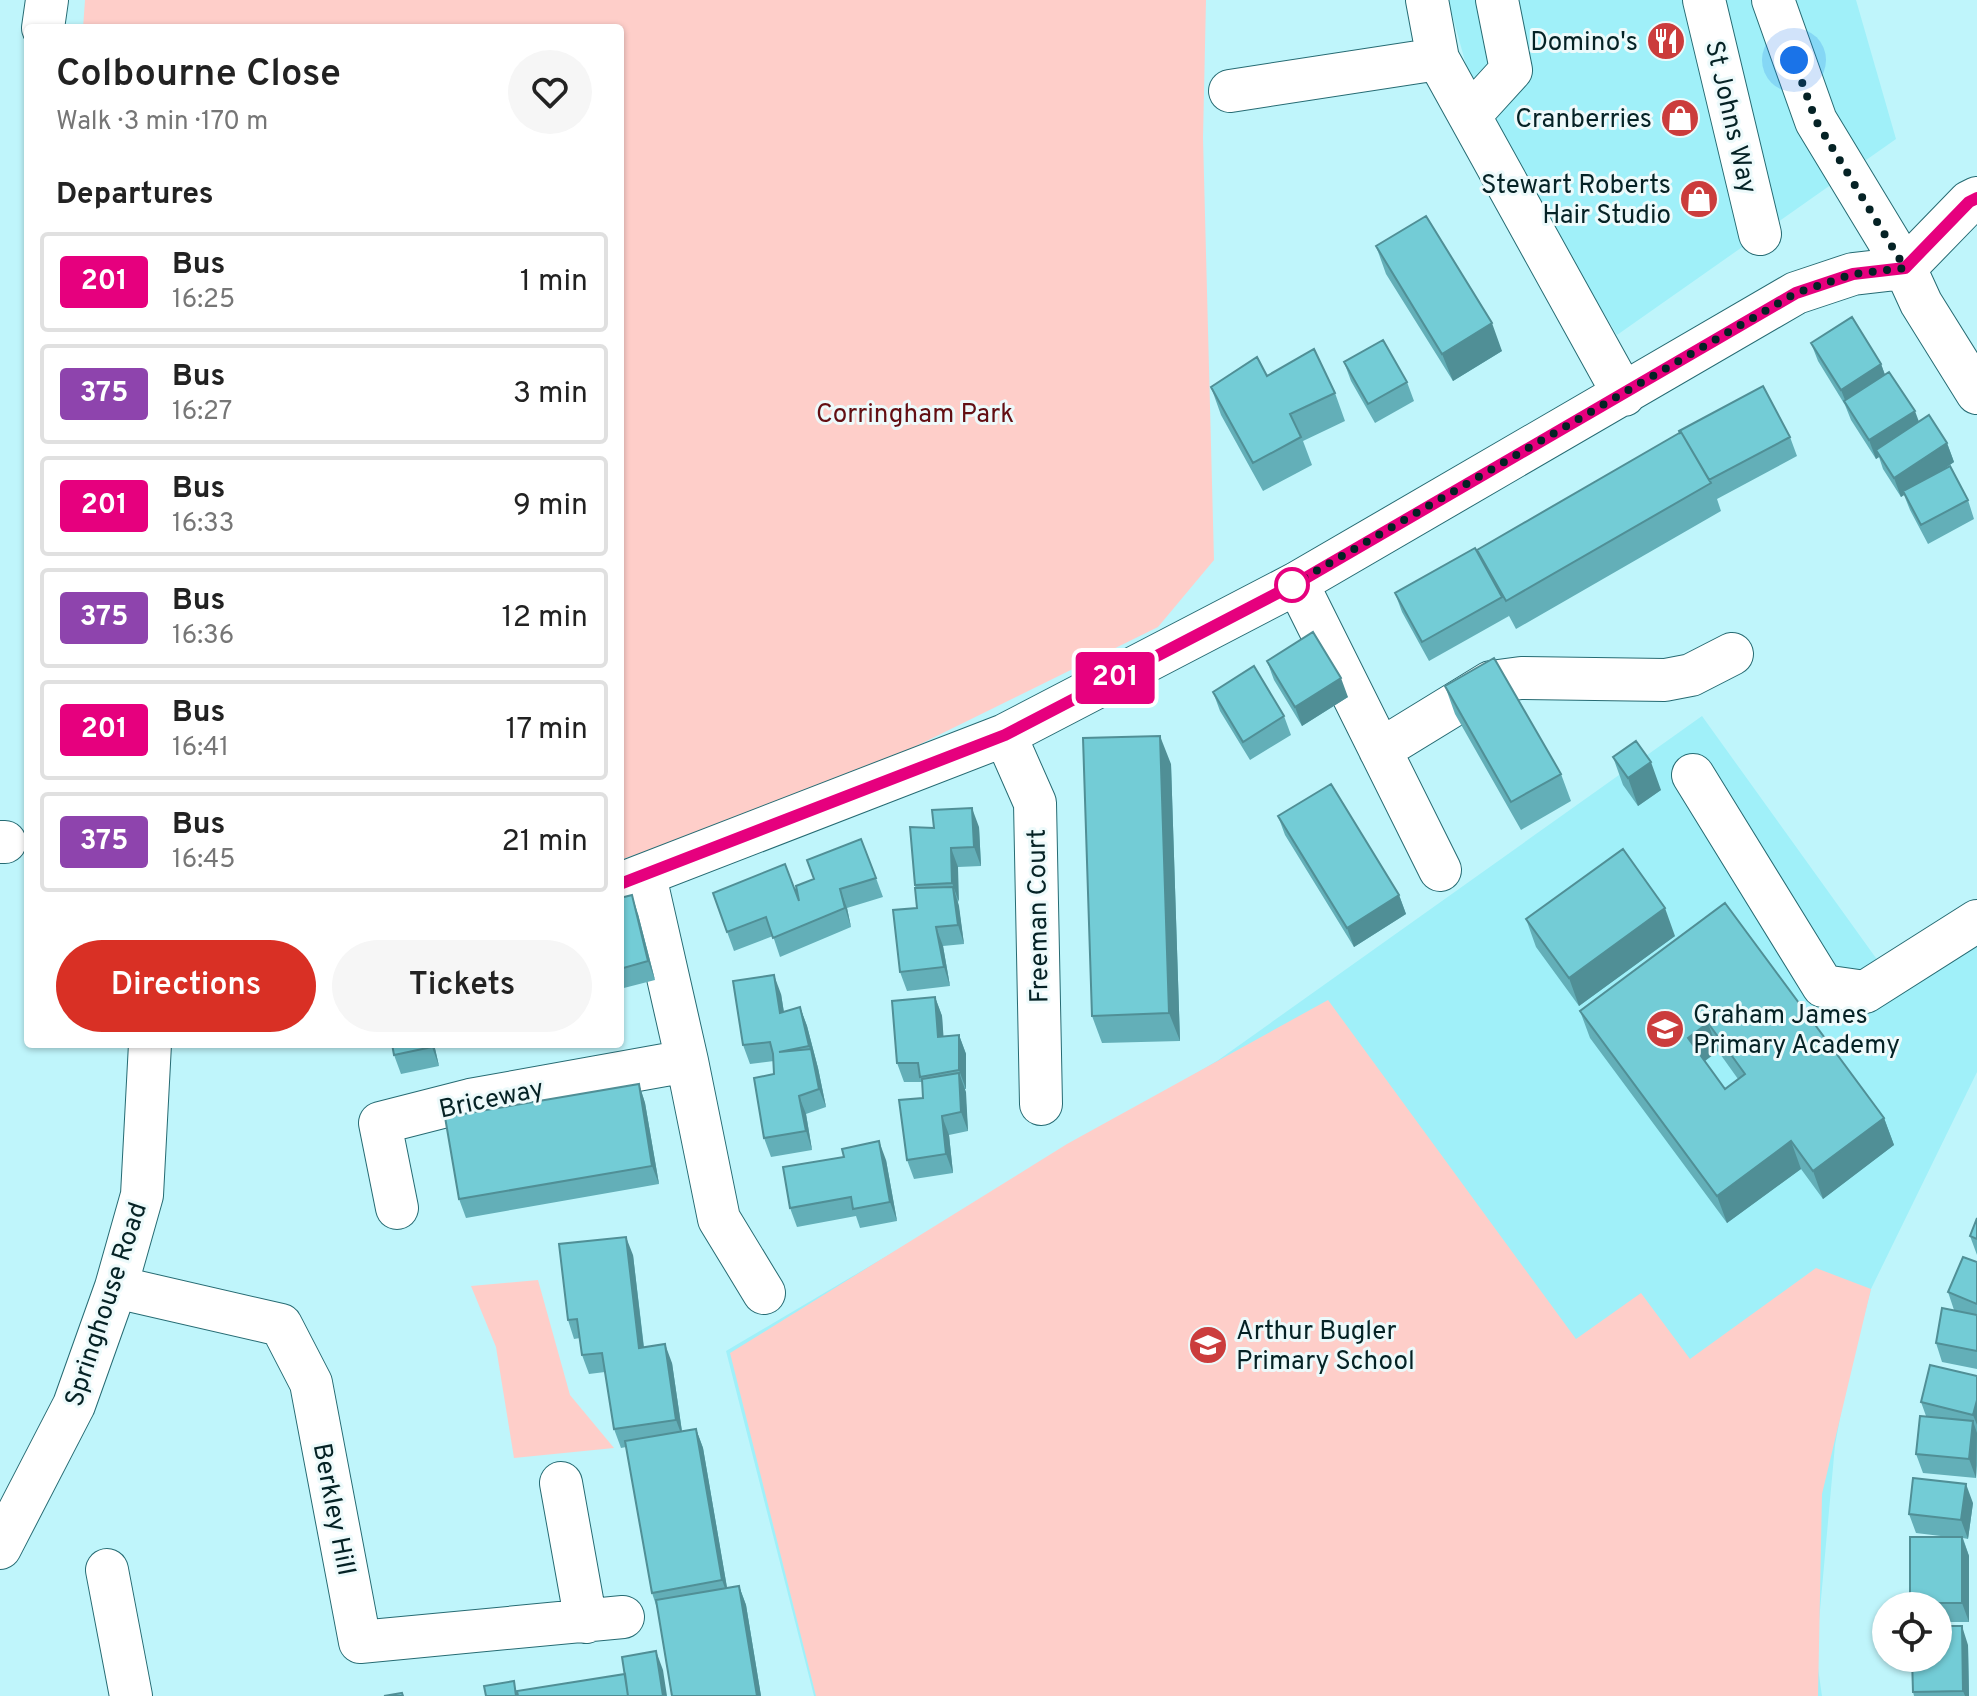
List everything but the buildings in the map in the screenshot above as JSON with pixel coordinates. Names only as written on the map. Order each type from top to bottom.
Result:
[{"type":"street","points":[[44,24],[47,0]]},
{"type":"street","points":[[1427,0],[1438,59],[1624,395]]},
{"type":"street","points":[[1470,115],[1511,70],[1497,0]]},
{"type":"street","name":"St Johns Way","points":[[1704,0],[1760,234]]},
{"type":"street","points":[[1773,0],[1816,121],[1977,393]]},
{"type":"street","points":[[1230,91],[1438,59]]},
{"type":"street","points":[[764,1293],[719,1219],[687,1061],[633,880],[1005,735],[1297,583],[1796,293],[1853,274],[1905,268],[1969,202],[1977,198]]},
{"type":"street","points":[[1297,583],[1440,870]]},
{"type":"street","points":[[1380,750],[1491,682],[1521,678],[1665,680],[1691,675],[1732,654]]},
{"type":"street","name":"Freeman Court","points":[[1005,735],[1035,803],[1041,1104]]},
{"type":"street","points":[[1693,775],[1823,986],[1865,992],[1977,921]]},
{"type":"street","name":"Springhouse Road","points":[[0,1548],[74,1405],[116,1287],[142,1195],[150,1048]]},
{"type":"street","name":"Briceway","points":[[397,1208],[380,1123],[470,1100],[687,1061]]},
{"type":"street","name":"Berkley Hill","points":[[116,1287],[281,1325],[311,1383],[360,1642],[604,1620],[561,1483]]},
{"type":"street","points":[[107,1570],[131,1696]]},
{"type":"shaded area","points":[[1448,0],[1856,0],[1896,139],[1617,335],[1475,97]]},
{"type":"shaded area","name":"Arthur Bugler Primary School","points":[[1702,716],[1886,972],[1977,908],[1977,1072],[1871,1289],[1846,1385],[1835,1445],[1816,1654],[1822,1696],[814,1696],[726,1351],[1217,1061]]},
{"type":"green space","name":"Corringham Park","points":[[85,0],[1206,0],[1203,138],[1214,560],[1158,627],[829,789],[624,859],[624,24],[83,24]]},
{"type":"green space","name":"Arthur Bugler Primary School","points":[[1328,1000],[1576,1339],[1641,1293],[1690,1359],[1816,1268],[1871,1289],[1822,1494],[1818,1696],[816,1696],[730,1353],[1067,1144]]},
{"type":"green space","points":[[538,1280],[570,1395],[614,1448],[514,1458],[496,1347],[471,1286]]},
{"type":"bus line","name":"201","points":[[624,883],[1005,735],[1297,583],[1796,293],[1853,274],[1905,268],[1969,202],[1977,198]]},
{"type":"place","name":"Domino's","points":[[1666,41]]},
{"type":"place","name":"Cranberries","points":[[1680,118]]},
{"type":"place","name":"Stewart Roberts Hair Studio","points":[[1699,199]]},
{"type":"place","name":"Graham James Primary Academy","points":[[1665,1029]]},
{"type":"place","name":"Arthur Bugler Primary School","points":[[1208,1345]]},
{"type":"route","points":[[1292,585],[1796,293],[1853,274],[1905,268],[1816,121],[1794,60]]}]
